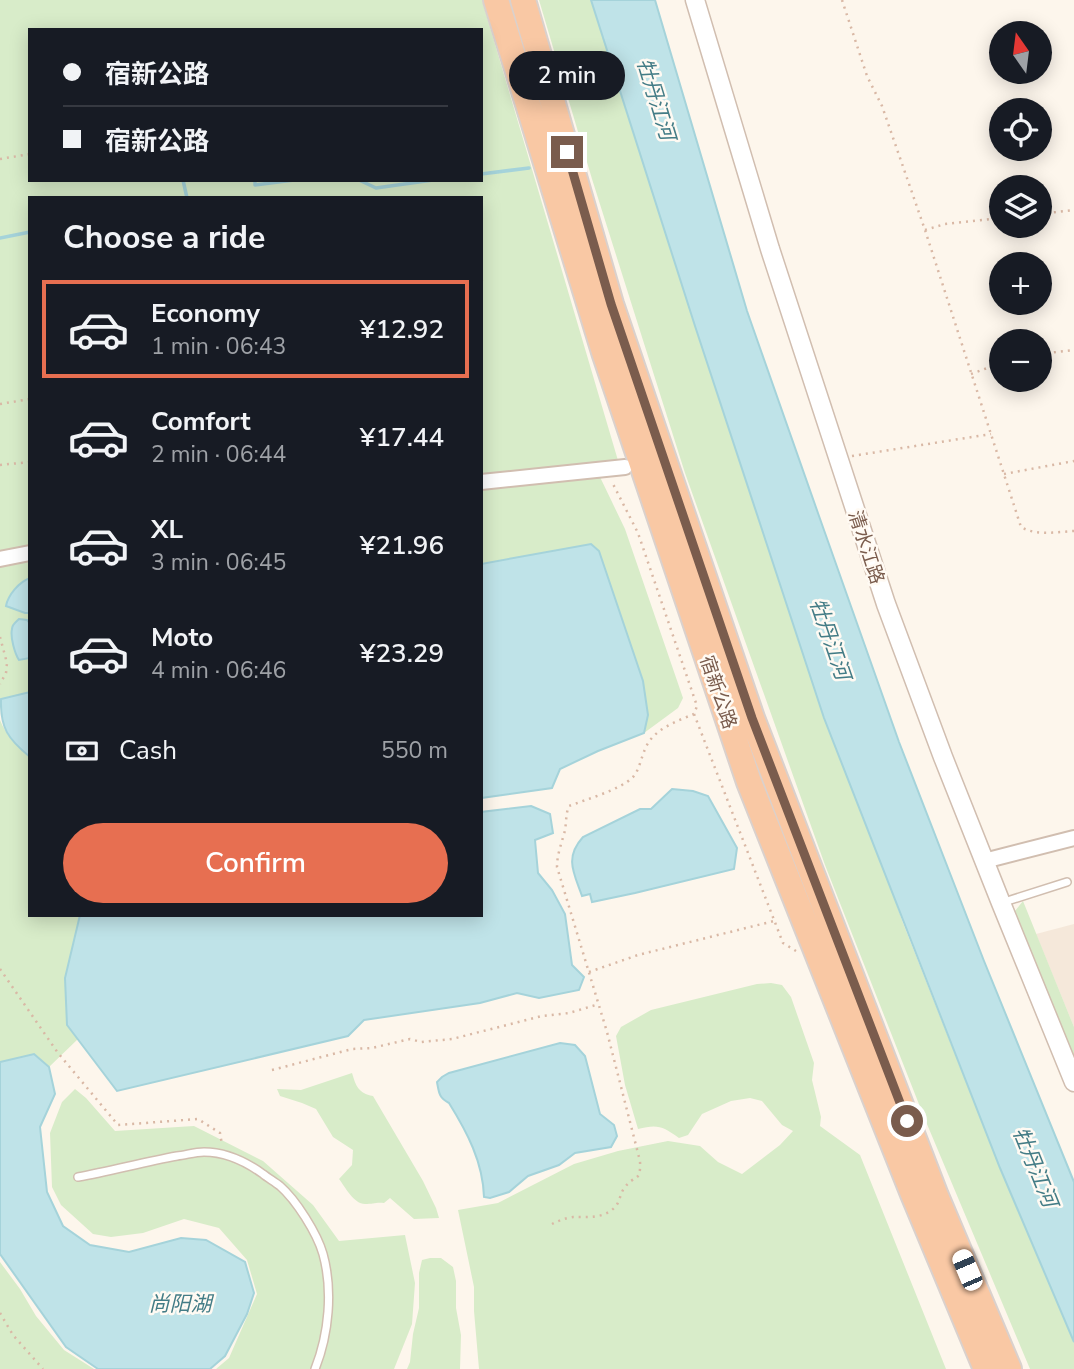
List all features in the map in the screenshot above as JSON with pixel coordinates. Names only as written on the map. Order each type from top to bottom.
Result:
[{"type":"highway","name":"宿新公路","points":[[496,0],[604,352],[749,782],[913,1194],[986,1369]]},
{"type":"highway","name":"宿新公路","points":[[523,0],[611,304],[752,718],[936,1196],[1009,1369]]},
{"type":"street","name":"清水江路","points":[[695,0],[770,249],[886,604],[984,861],[1070,1061],[1074,1082]]},
{"type":"street","points":[[483,482],[625,467]]},
{"type":"street","points":[[0,559],[28,553]]},
{"type":"street","points":[[984,861],[1074,838]]},
{"type":"lane","points":[[1001,903],[1068,882]]},
{"type":"lane","points":[[78,1177],[203,1152],[233,1156],[281,1187],[310,1227],[322,1252],[328,1282],[322,1353],[315,1369]]},
{"type":"path","points":[[842,0],[867,76],[882,106],[925,230],[1021,527],[1035,533],[1074,531]]},
{"type":"path","points":[[0,159],[28,154]]},
{"type":"path","points":[[1052,213],[1074,210]]},
{"type":"path","points":[[925,230],[945,224],[989,219]]},
{"type":"path","points":[[1052,353],[1074,350]]},
{"type":"path","points":[[971,374],[989,367]]},
{"type":"path","points":[[0,404],[28,399]]},
{"type":"path","points":[[839,458],[991,434]]},
{"type":"path","points":[[1004,474],[1074,461]]},
{"type":"path","points":[[0,465],[28,462]]},
{"type":"path","points":[[606,469],[638,533],[697,706],[694,714],[783,943],[797,951]]},
{"type":"path","points":[[0,637],[6,673],[0,684]]},
{"type":"path","points":[[552,1224],[572,1217],[587,1218],[615,1208],[623,1189],[639,1177],[641,1170],[598,1004],[557,867],[557,856],[565,831],[565,814],[569,806],[632,778],[638,771],[647,744],[657,732],[694,714]]},
{"type":"path","points":[[589,972],[638,955],[775,921]]},
{"type":"path","points":[[0,969],[58,1053],[118,1125],[198,1119],[220,1133],[225,1155]]},
{"type":"path","points":[[272,1070],[352,1049],[372,1048],[410,1039],[421,1042],[452,1039],[598,1004]]},
{"type":"path","points":[[0,1313],[13,1335],[43,1369]]},
{"type":"shaded area","points":[[1074,924],[1074,1027],[1036,934]]},
{"type":"green space","points":[[0,0],[482,0],[622,474],[600,477],[625,529],[683,698],[678,708],[644,733],[648,715],[643,681],[599,552],[591,544],[483,564],[483,196],[28,196],[28,692],[1,699],[0,703]]},
{"type":"green space","points":[[539,0],[591,0],[758,514],[903,923],[1000,1168],[1074,1342],[1074,1369],[1030,1369],[924,1117],[825,865],[685,473],[592,179]]},
{"type":"green space","points":[[0,720],[12,740],[28,755],[28,917],[80,917],[65,978],[67,1025],[78,1039],[49,1067],[34,1055],[0,1062]]},
{"type":"green space","points":[[1023,901],[1074,1027],[1074,1055],[1014,915]]},
{"type":"green space","points":[[771,983],[782,985],[791,997],[814,1063],[812,1080],[821,1117],[820,1126],[860,1155],[946,1369],[479,1369],[474,1287],[458,1210],[498,1203],[574,1164],[618,1151],[668,1141],[700,1146],[718,1162],[742,1174],[780,1145],[793,1131],[782,1125],[762,1101],[750,1098],[731,1101],[702,1114],[688,1135],[679,1138],[660,1127],[638,1129],[625,1085],[616,1036],[621,1027],[651,1010]]},
{"type":"green space","points":[[352,1073],[358,1088],[373,1096],[423,1181],[439,1218],[414,1219],[390,1198],[384,1203],[365,1204],[357,1201],[339,1179],[352,1165],[353,1150],[333,1137],[316,1109],[280,1096],[277,1089],[301,1090]]},
{"type":"green space","points":[[75,1089],[115,1131],[194,1126],[263,1161],[313,1205],[339,1241],[405,1235],[415,1283],[412,1324],[394,1369],[216,1369],[229,1358],[257,1294],[247,1260],[219,1228],[184,1219],[143,1233],[111,1237],[93,1234],[61,1205],[52,1187],[50,1133],[62,1102]]},
{"type":"green space","points":[[441,1258],[453,1267],[461,1335],[460,1369],[407,1369],[419,1308],[419,1273],[422,1260]]},
{"type":"green space","points":[[0,1262],[36,1316],[64,1350],[94,1369],[0,1369]]},
{"type":"water","name":"牡丹江河","points":[[591,0],[655,0],[747,311],[899,742],[1074,1182],[1074,1342],[1000,1168],[824,718]]},
{"type":"water","points":[[591,544],[599,551],[643,681],[648,715],[644,733],[560,769],[552,788],[483,798],[483,564]]},
{"type":"water","points":[[28,579],[28,613],[6,606],[15,589]]},
{"type":"water","points":[[19,619],[28,621],[28,658],[19,660],[16,654],[13,626]]},
{"type":"water","points":[[28,692],[28,755],[7,732],[2,718],[1,699]]},
{"type":"water","points":[[672,789],[708,796],[737,848],[734,869],[592,902],[590,894],[582,896],[572,859],[583,837],[640,809],[651,809]]},
{"type":"water","points":[[531,806],[550,814],[553,833],[535,840],[538,873],[552,890],[565,914],[572,965],[584,977],[579,990],[539,998],[517,993],[480,1003],[364,1020],[348,1036],[117,1091],[67,1025],[65,978],[80,917],[483,917],[483,812]]},
{"type":"water","points":[[560,1043],[575,1045],[585,1056],[600,1114],[614,1125],[617,1136],[611,1147],[575,1153],[559,1165],[528,1176],[509,1192],[490,1198],[484,1197],[481,1172],[473,1148],[449,1103],[440,1095],[437,1082],[449,1073]]},
{"type":"water","name":"尚阳湖","points":[[34,1054],[49,1067],[55,1094],[40,1127],[47,1192],[63,1226],[90,1245],[129,1252],[181,1238],[206,1240],[245,1262],[254,1293],[247,1314],[225,1356],[210,1369],[98,1369],[66,1347],[0,1254],[0,1062]]},
{"type":"waterway","points":[[483,174],[529,168]]},
{"type":"waterway","points":[[183,182],[187,196]]},
{"type":"waterway","points":[[255,182],[255,185],[278,182]]},
{"type":"waterway","points":[[363,182],[376,188],[419,182]]},
{"type":"waterway","points":[[0,238],[28,232]]},
{"type":"route","points":[[567,152],[611,304],[752,718],[907,1121]]}]
